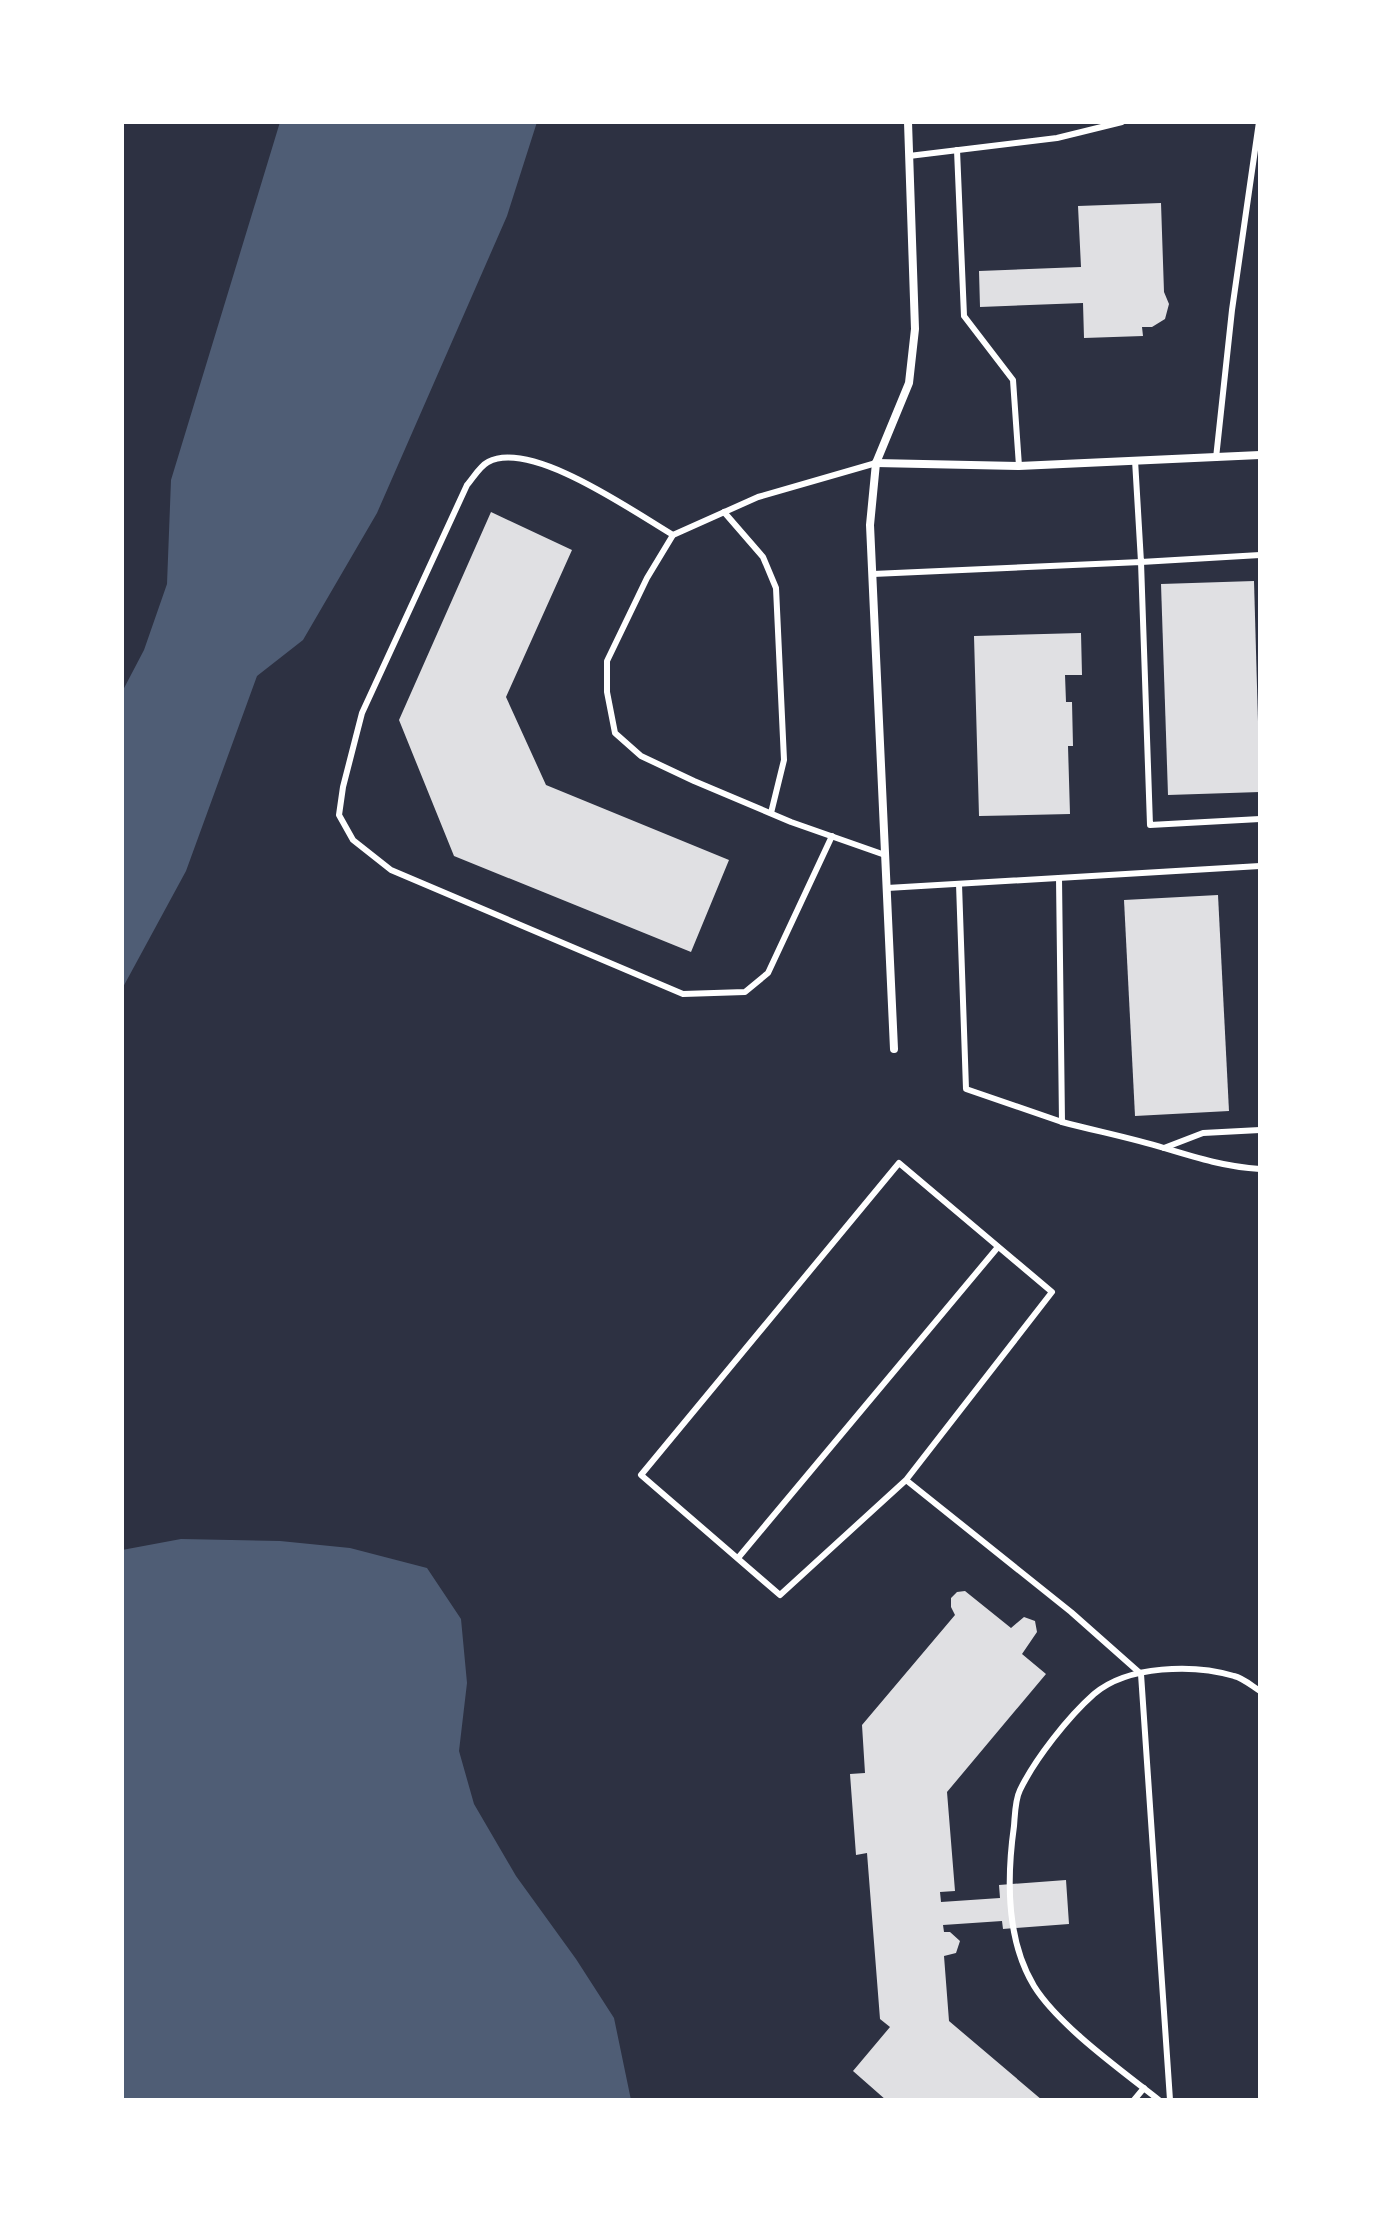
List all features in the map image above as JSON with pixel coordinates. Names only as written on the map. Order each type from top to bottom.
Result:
[{"type":"street","points":[[894,1049],[870,525],[876,463],[909,383],[915,329],[908,122]]},
{"type":"street","points":[[876,463],[1019,466],[1260,455]]},
{"type":"lane","points":[[909,156],[1057,138],[1122,122]]},
{"type":"lane","points":[[1216,458],[1232,310],[1259,122]]},
{"type":"lane","points":[[957,150],[964,316],[1013,380],[1019,466]]},
{"type":"lane","points":[[673,535],[567,472],[512,456],[487,462],[467,485],[362,713],[339,815],[353,840],[391,870],[683,994],[745,992],[768,973],[832,836]]},
{"type":"lane","points":[[1135,460],[1150,825],[1260,819]]},
{"type":"lane","points":[[876,463],[758,497],[673,535],[647,578],[607,661],[607,692],[615,733],[641,756],[771,813],[885,855]]},
{"type":"lane","points":[[724,512],[763,557],[776,588],[784,760],[771,813]]},
{"type":"lane","points":[[873,574],[1260,555]]},
{"type":"lane","points":[[887,888],[1260,866]]},
{"type":"lane","points":[[1059,878],[1062,1122]]},
{"type":"lane","points":[[959,884],[966,1089],[1062,1122],[1199,1160],[1260,1169]]},
{"type":"lane","points":[[1164,1148],[1203,1133],[1260,1130]]},
{"type":"lane","points":[[899,1163],[998,1247],[1052,1292],[906,1480],[780,1595],[641,1475],[899,1163]]},
{"type":"lane","points":[[738,1558],[998,1247]]},
{"type":"lane","points":[[906,1480],[1071,1612],[1141,1674],[1170,2100]]},
{"type":"lane","points":[[1159,2100],[1112,2064],[1052,2009],[1034,1985],[1022,1958],[1009,1903],[1010,1850],[1019,1793],[1041,1755],[1095,1693],[1124,1678],[1185,1667],[1237,1676],[1260,1691]]},
{"type":"lane","points":[[1134,2100],[1144,2088]]},
{"type":"water","points":[[280,122],[537,122],[507,216],[377,513],[303,640],[257,676],[186,871],[122,989],[122,692],[144,650],[167,584],[171,480]]},
{"type":"water","points":[[181,1539],[280,1541],[350,1548],[427,1568],[461,1619],[467,1683],[459,1751],[474,1804],[516,1876],[614,2018],[631,2100],[122,2100],[122,1550]]},
{"type":"building","points":[[1161,203],[1164,292],[1169,304],[1165,319],[1152,327],[1142,327],[1143,336],[1084,338],[1083,303],[980,307],[979,271],[1081,267],[1078,206]]},
{"type":"building","points":[[491,512],[572,550],[506,697],[546,785],[729,860],[691,952],[454,856],[399,720]]},
{"type":"building","points":[[1254,581],[1260,792],[1168,795],[1161,584]]},
{"type":"building","points":[[1081,633],[1082,675],[1065,675],[1066,702],[1072,702],[1073,746],[1068,746],[1070,814],[979,816],[974,636]]},
{"type":"building","points":[[1218,895],[1229,1111],[1135,1116],[1124,900]]},
{"type":"building","points":[[965,1591],[1011,1628],[1024,1617],[1035,1621],[1037,1632],[1022,1654],[1046,1674],[947,1792],[955,1891],[940,1892],[941,1902],[1000,1898],[999,1885],[1066,1880],[1069,1924],[1003,1929],[1002,1921],[943,1925],[944,1932],[950,1932],[960,1941],[956,1953],[944,1956],[949,2021],[1042,2100],[886,2100],[853,2071],[890,2027],[880,2019],[867,1853],[856,1855],[850,1774],[865,1773],[862,1725],[955,1615],[951,1598],[957,1592]]}]
